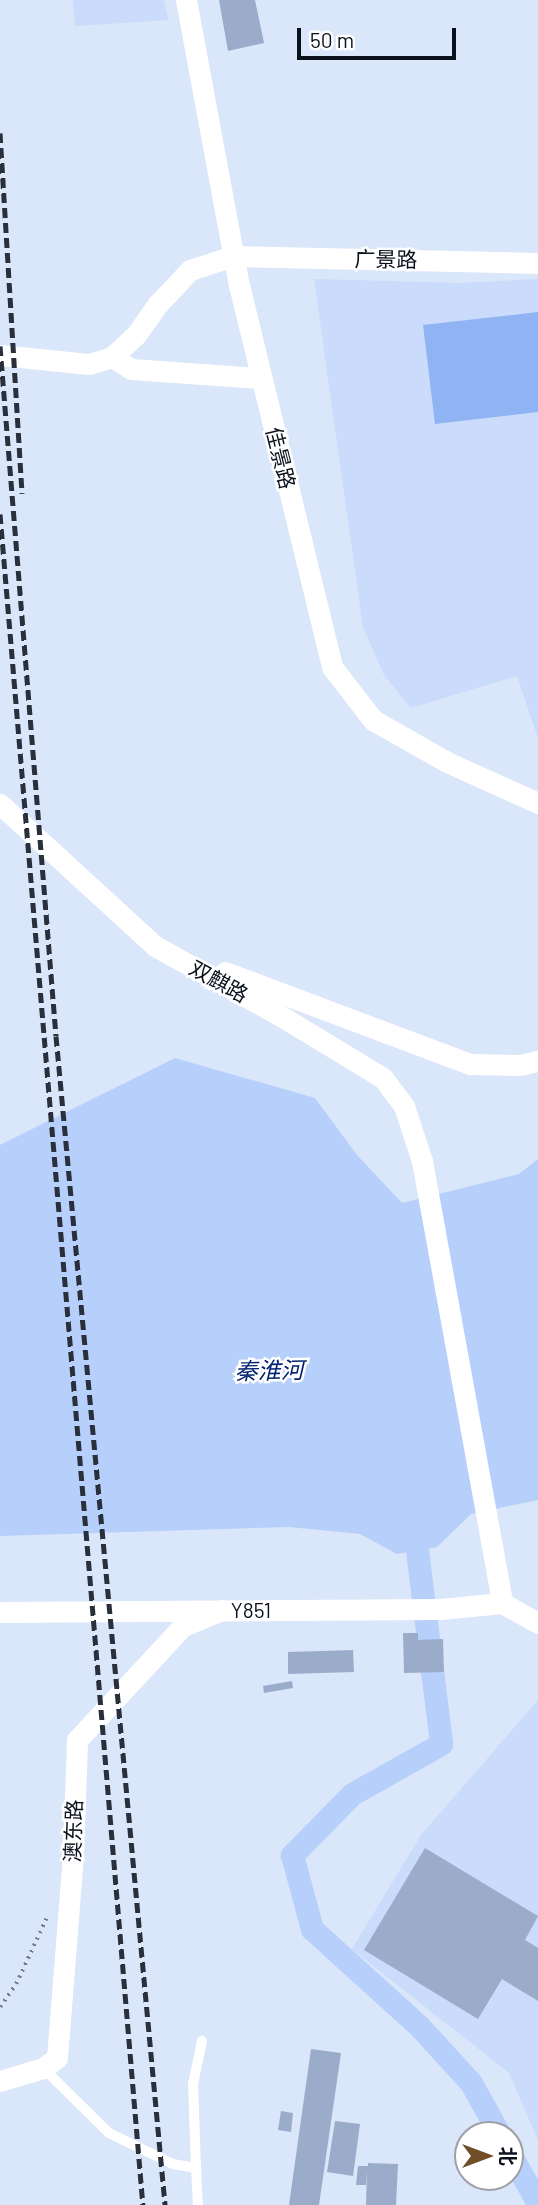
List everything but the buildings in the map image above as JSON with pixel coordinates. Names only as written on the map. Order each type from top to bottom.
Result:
[{"type":"street","name":"佳景路","points":[[186,0],[233,256],[332,667],[373,720],[447,762],[538,803]]},
{"type":"street","name":"广景路","points":[[112,358],[136,335],[158,304],[190,270],[233,256],[538,263]]},
{"type":"street","points":[[0,355],[89,364],[112,358],[131,369],[261,379]]},
{"type":"street","name":"双麒路","points":[[0,804],[155,946],[281,1016],[383,1078],[404,1106],[422,1161],[502,1603]]},
{"type":"street","points":[[155,946],[470,1064],[520,1065],[538,1061]]},
{"type":"street","points":[[502,1603],[538,1623]]},
{"type":"street","name":"Y851","points":[[0,1612],[441,1609],[502,1603]]},
{"type":"street","name":"澳东路","points":[[43,2068],[57,2058],[69,1908],[77,1740],[183,1626],[222,1610]]},
{"type":"street","points":[[0,2081],[43,2068]]},
{"type":"lane","points":[[198,2205],[193,2084],[202,2041]]},
{"type":"lane","points":[[43,2068],[109,2133],[173,2164],[196,2168]]},
{"type":"path","points":[[0,2007],[16,1984],[46,1919]]},
{"type":"shaded area","points":[[73,0],[164,0],[168,20],[75,26]]},
{"type":"shaded area","points":[[314,279],[461,283],[538,279],[538,738],[517,676],[411,708],[384,675],[363,627]]},
{"type":"shaded area","points":[[538,312],[538,412],[435,424],[423,325]]},
{"type":"shaded area","points":[[538,1700],[538,2140],[509,2073],[352,1949],[421,1835]]},
{"type":"water","name":"秦淮河","points":[[175,1058],[315,1098],[357,1155],[402,1203],[519,1174],[538,1159],[538,1500],[471,1514],[437,1547],[397,1554],[360,1534],[289,1527],[0,1536],[0,1145]]},
{"type":"waterway","points":[[417,1550],[441,1744],[352,1794],[292,1855],[312,1929],[419,2026],[471,2083],[492,2121]]},
{"type":"waterway","points":[[524,2178],[538,2203]]},
{"type":"railway","points":[[0,133],[22,493]]},
{"type":"railway","points":[[0,346],[56,1036],[165,2205]]},
{"type":"railway","points":[[0,514],[143,2205]]}]
